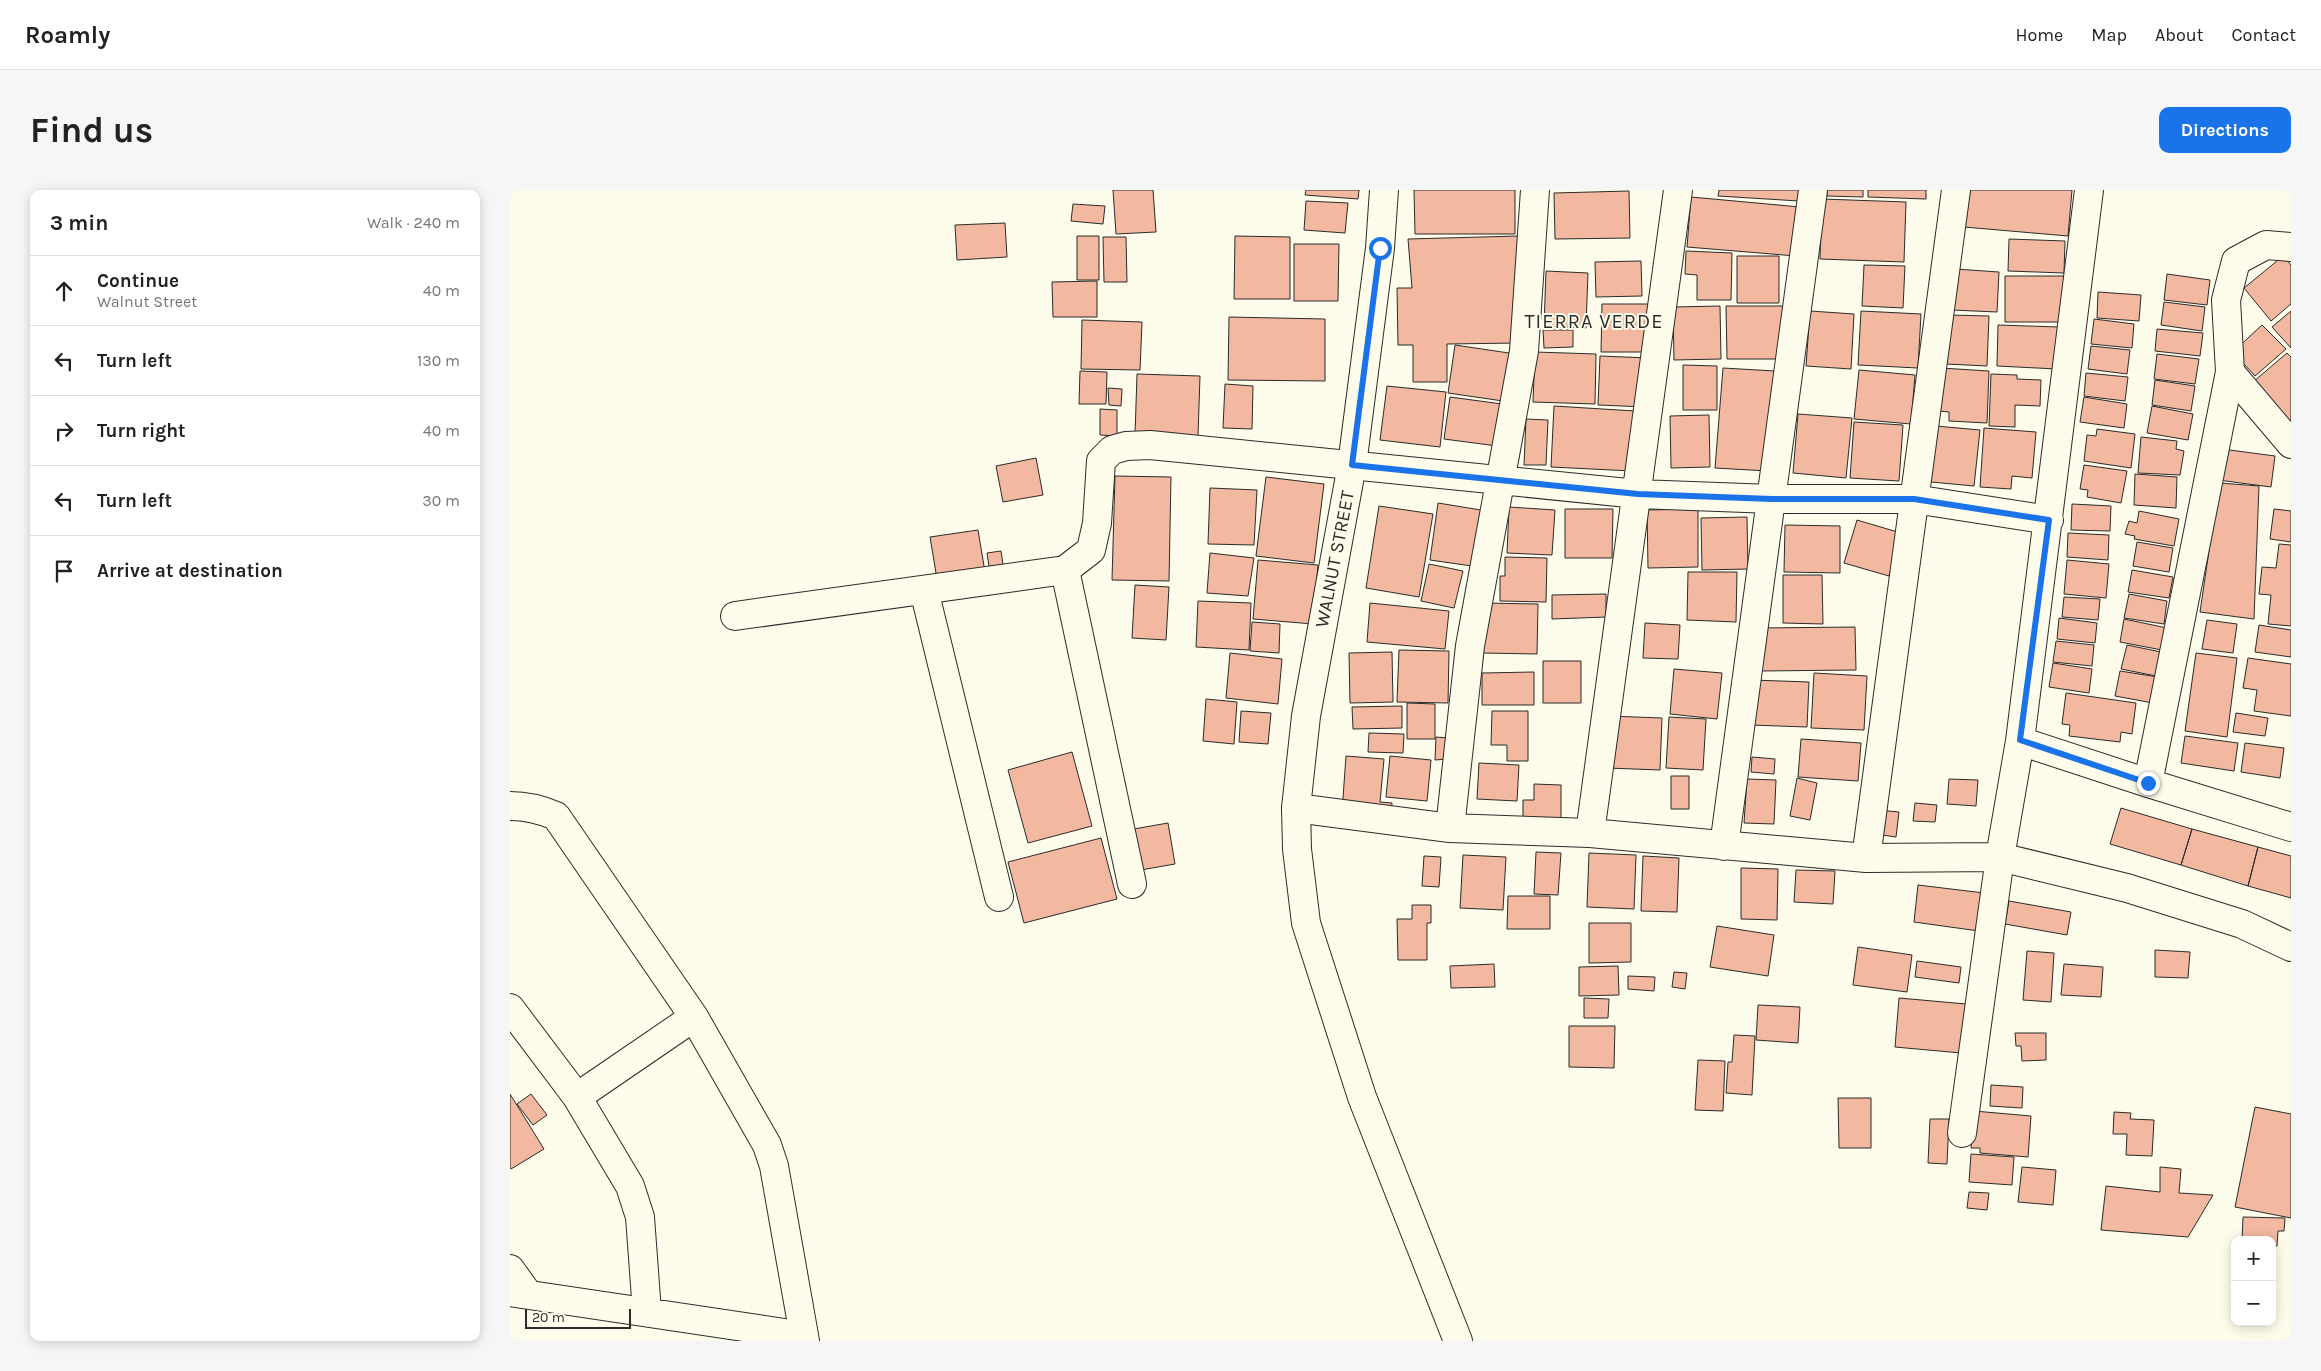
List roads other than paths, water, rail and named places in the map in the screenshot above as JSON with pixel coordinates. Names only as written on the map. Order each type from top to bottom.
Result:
[{"type":"street","name":"WALNUT STREET","points":[[1384,190],[1380,248],[1352,465],[1306,716],[1296,808],[1297,849],[1306,922],[1362,1098],[1458,1341]]},
{"type":"street","points":[[1450,828],[1470,646],[1524,350],[1535,190]]},
{"type":"street","points":[[1590,833],[1638,494],[1678,190]]},
{"type":"street","points":[[1724,846],[1813,190]]},
{"type":"street","points":[[1866,858],[1956,190]]},
{"type":"street","points":[[1962,1133],[2000,857],[2020,740],[2089,190]]},
{"type":"street","points":[[2148,783],[2230,372],[2226,300],[2236,261],[2266,245],[2291,247]]},
{"type":"street","points":[[2230,372],[2291,444]]},
{"type":"street","points":[[735,616],[1065,570],[1091,550],[1097,523],[1101,461],[1112,450],[1126,446],[1150,445],[1638,494],[1772,499],[1914,499],[2049,520]]},
{"type":"street","points":[[1065,570],[1132,884]]},
{"type":"street","points":[[924,590],[998,898]]},
{"type":"street","points":[[2020,740],[2148,783],[2290,822]]},
{"type":"street","points":[[510,806],[526,806],[541,809],[556,816],[694,1017],[767,1145],[774,1166],[805,1338],[519,1293],[510,1269]]},
{"type":"street","points":[[1296,808],[1450,828],[1590,833],[1866,858],[2000,857],[2127,888],[2242,924],[2291,947]]},
{"type":"street","points":[[510,1008],[577,1097],[630,1186],[640,1217],[647,1312]]},
{"type":"street","points":[[577,1097],[694,1017]]},
{"type":"district","name":"TIERRA VERDE","points":[[1594,321]]}]
